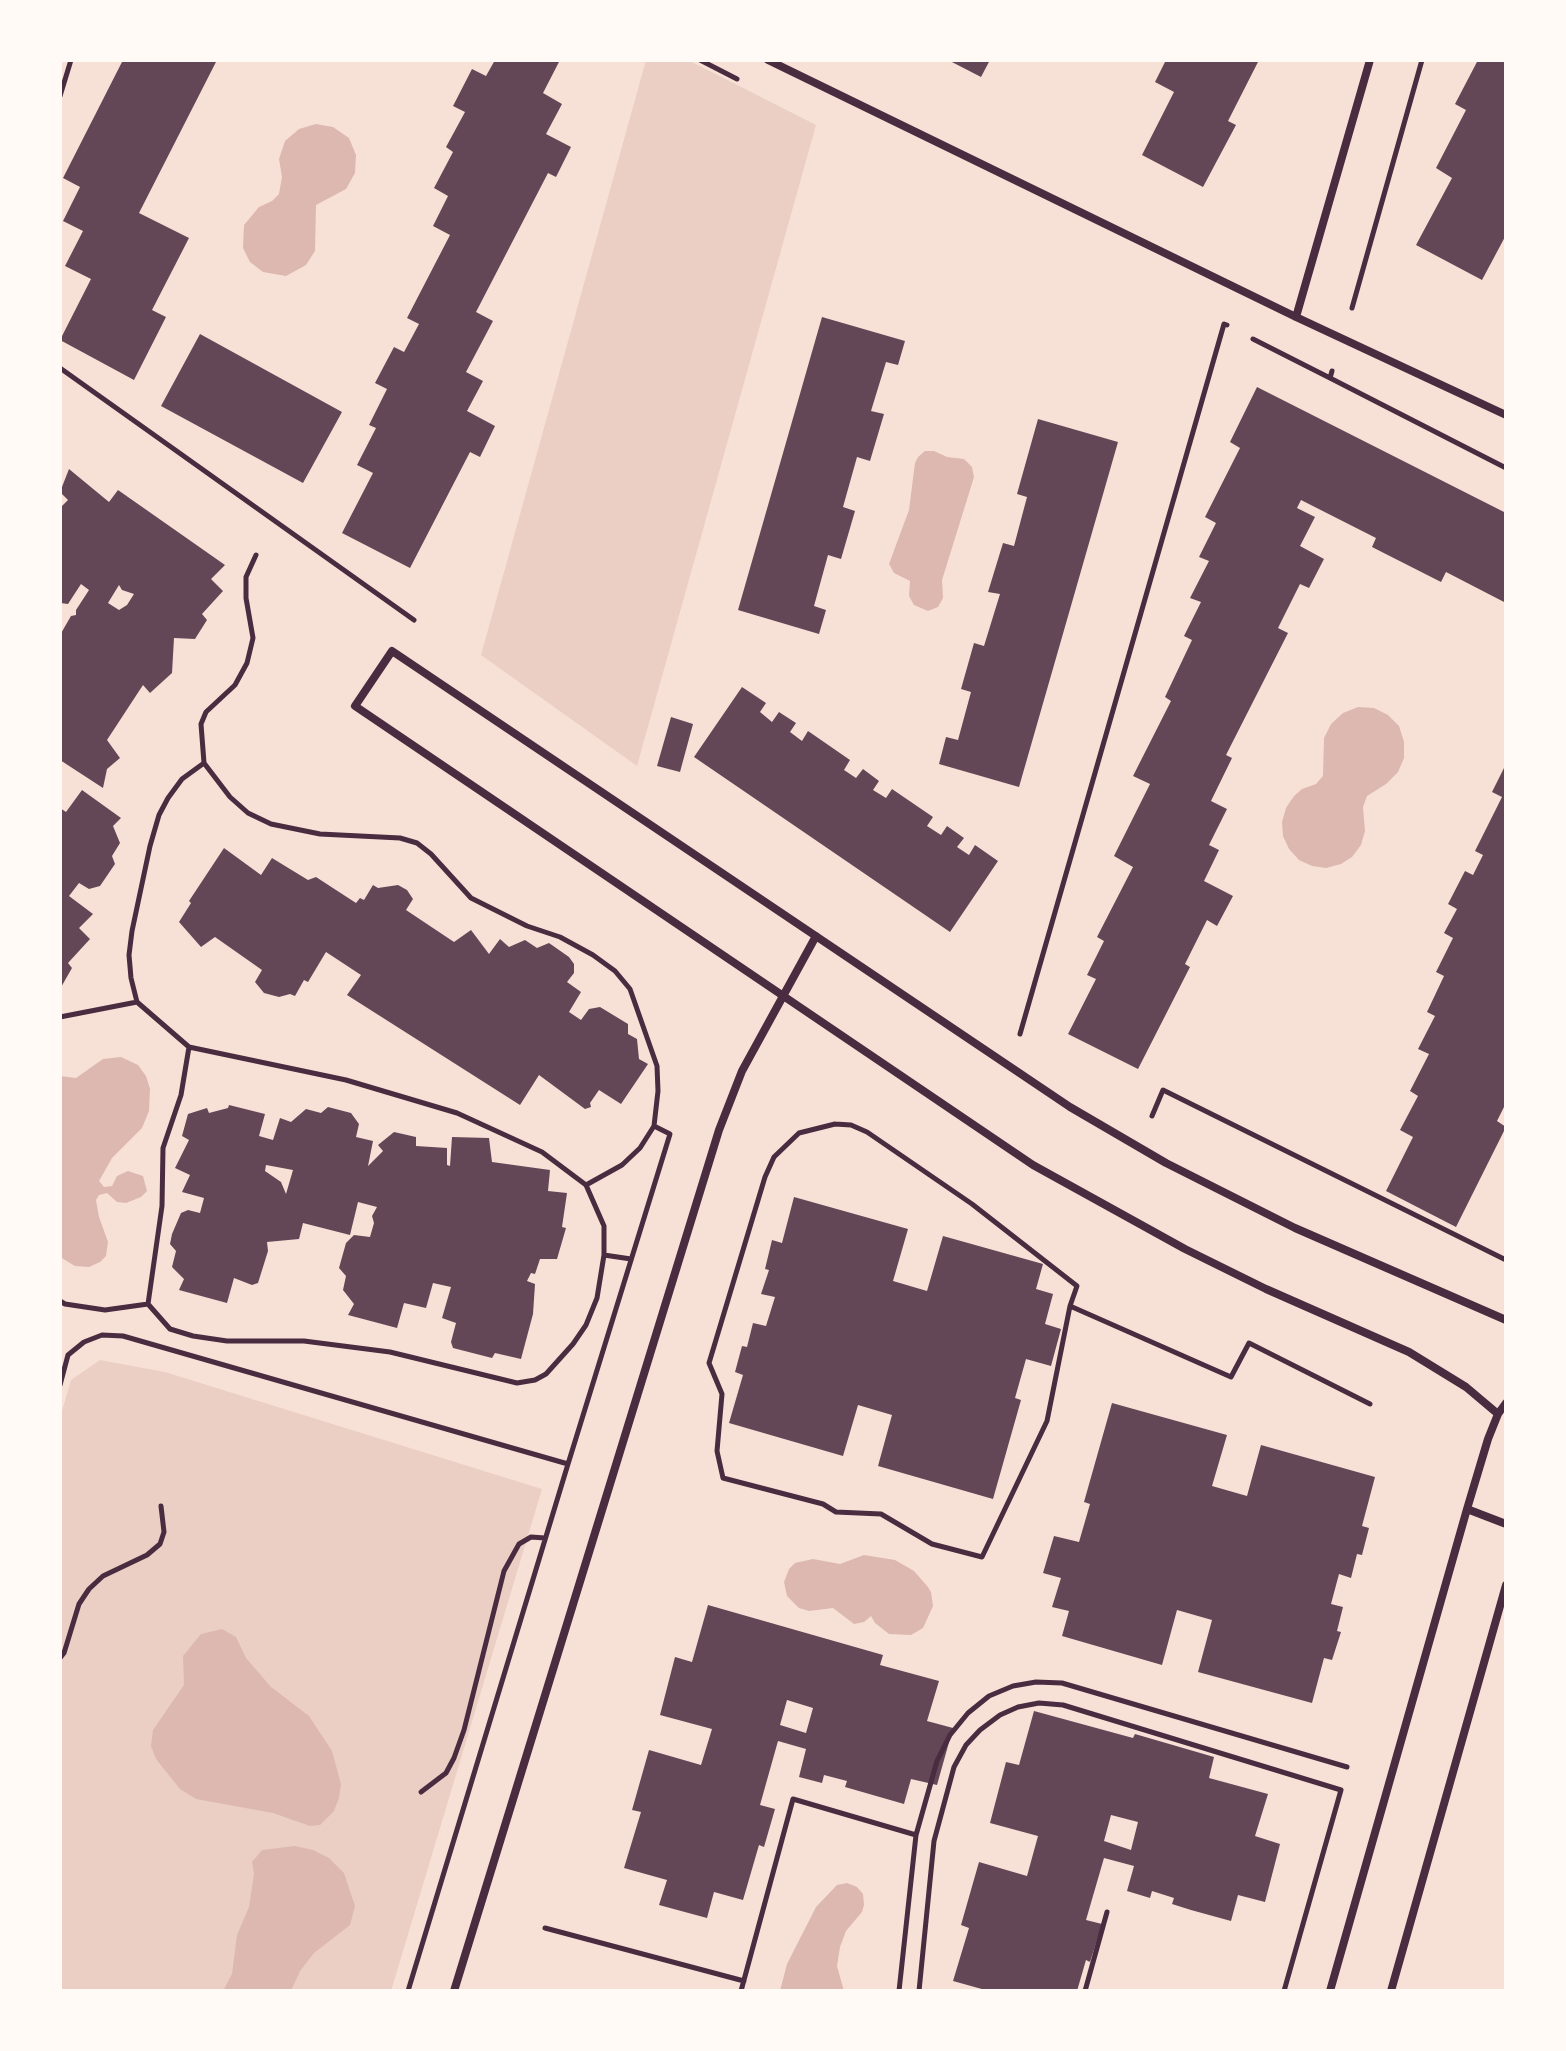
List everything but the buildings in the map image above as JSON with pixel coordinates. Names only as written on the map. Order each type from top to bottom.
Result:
[{"type":"street","points":[[768,60],[1296,317],[1506,415]]},
{"type":"street","points":[[1296,317],[1370,60]]},
{"type":"street","points":[[1498,1414],[1458,1381],[1409,1352],[1198,1256],[1033,1165],[355,706],[392,651],[1070,1107],[1166,1163],[1295,1228],[1506,1320]]},
{"type":"street","points":[[454,1991],[719,1130],[742,1071],[816,936]]},
{"type":"street","points":[[1330,1991],[1467,1509],[1498,1414],[1506,1403]]},
{"type":"street","points":[[1467,1509],[1506,1524]]},
{"type":"street","points":[[1391,1991],[1506,1585]]},
{"type":"path","points":[[60,96],[71,60]]},
{"type":"path","points":[[1330,378],[1422,60]]},
{"type":"path","points":[[1020,1035],[1224,324],[1237,331]]},
{"type":"path","points":[[1250,338],[1506,468]]},
{"type":"path","points":[[256,555],[246,577],[253,638],[247,663],[235,685],[206,712],[201,724],[204,763],[230,797],[248,813],[271,824],[320,834],[400,838],[417,843],[471,898],[527,926],[560,937],[615,971],[630,989],[657,1066],[654,1126],[640,1148],[622,1165],[586,1185]]},
{"type":"path","points":[[189,1047],[181,1095],[163,1148],[162,1206],[148,1304],[170,1329],[227,1341],[304,1341],[390,1352],[517,1383],[535,1380],[546,1374],[573,1344],[586,1325],[597,1298],[604,1255],[604,1226],[586,1185],[542,1152],[457,1113],[346,1080],[189,1047],[137,1002],[131,978],[132,931],[159,815],[182,779],[204,763]]},
{"type":"path","points":[[60,1017],[137,1002]]},
{"type":"path","points":[[1148,1123],[1163,1090],[1506,1260]]},
{"type":"path","points":[[835,1124],[851,1125],[867,1132],[972,1204],[1077,1286],[1070,1306],[1047,1421],[982,1557],[932,1544],[881,1514],[836,1512],[823,1504],[723,1478],[717,1451],[722,1394],[709,1363],[765,1177],[774,1157],[799,1133],[835,1124]]},
{"type":"path","points":[[408,1991],[670,1134],[654,1126]]},
{"type":"path","points":[[604,1255],[631,1259]]},
{"type":"path","points":[[60,1301],[105,1310],[148,1304]]},
{"type":"path","points":[[1070,1306],[1231,1377],[1249,1343],[1370,1404]]},
{"type":"path","points":[[60,1385],[68,1355],[84,1342],[102,1335],[123,1336],[568,1464]]},
{"type":"path","points":[[60,1658],[79,1604],[89,1589],[103,1576],[147,1555],[160,1544],[164,1532],[161,1506]]},
{"type":"path","points":[[421,1792],[446,1773],[454,1758],[464,1730],[497,1588],[504,1571],[519,1544],[531,1537],[545,1538]]},
{"type":"path","points":[[899,1991],[916,1835],[937,1761],[950,1735],[968,1713],[989,1696],[1013,1686],[1036,1682],[1062,1683],[1347,1767]]},
{"type":"path","points":[[919,1991],[934,1841],[954,1767],[966,1745],[980,1730],[1000,1715],[1039,1703],[1063,1705],[1341,1790],[1284,1991]]},
{"type":"path","points":[[741,1991],[793,1799],[916,1835]]},
{"type":"path","points":[[1085,1991],[1107,1912]]},
{"type":"path","points":[[545,1928],[744,1981]]},
{"type":"shaded area","points":[[646,60],[688,60],[816,125],[637,766],[481,655]]},
{"type":"shaded area","points":[[316,124],[333,127],[349,138],[356,155],[355,173],[346,189],[316,205],[315,251],[306,265],[286,276],[263,272],[250,262],[243,248],[244,225],[259,207],[279,194],[282,177],[279,159],[285,141],[299,129]]},
{"type":"shaded area","points":[[925,451],[964,459],[972,467],[974,477],[942,580],[943,598],[938,607],[928,611],[914,605],[909,596],[910,581],[894,573],[889,564],[909,510],[915,463]]},
{"type":"shaded area","points":[[1358,707],[1374,708],[1388,715],[1399,726],[1404,742],[1404,758],[1398,772],[1367,796],[1363,807],[1365,831],[1361,845],[1352,857],[1326,868],[1312,866],[1299,860],[1283,836],[1282,822],[1286,808],[1302,789],[1316,784],[1323,776],[1324,738],[1331,724],[1343,713]]},
{"type":"shaded area","points":[[121,1057],[138,1065],[146,1076],[150,1089],[149,1111],[142,1128],[112,1158],[99,1181],[104,1187],[112,1186],[117,1176],[128,1171],[143,1176],[147,1191],[126,1203],[117,1202],[107,1193],[99,1195],[96,1200],[99,1217],[108,1242],[106,1256],[89,1267],[75,1266],[60,1257],[60,1076],[76,1078],[103,1059]]},
{"type":"shaded area","points":[[100,1360],[165,1372],[542,1489],[391,1991],[60,1991],[60,1418],[71,1380]]},
{"type":"shaded area","points":[[864,1555],[895,1560],[914,1571],[928,1587],[933,1606],[923,1628],[911,1635],[889,1634],[871,1616],[864,1622],[854,1624],[833,1608],[809,1611],[799,1608],[787,1596],[784,1582],[795,1563],[813,1559],[840,1564]]},
{"type":"shaded area","points":[[222,1629],[236,1637],[246,1658],[271,1687],[309,1716],[332,1751],[341,1784],[339,1798],[334,1811],[320,1825],[310,1826],[273,1813],[196,1799],[180,1789],[156,1759],[151,1746],[153,1730],[184,1685],[183,1656],[201,1634]]},
{"type":"shaded area","points":[[295,1846],[329,1858],[344,1873],[355,1906],[350,1925],[314,1953],[300,1971],[291,1991],[223,1991],[232,1974],[237,1935],[249,1907],[254,1874],[252,1862],[262,1850]]},
{"type":"shaded area","points":[[847,1883],[863,1894],[864,1905],[846,1931],[840,1947],[837,1966],[844,1991],[780,1991],[787,1964],[816,1907],[837,1885]]}]
